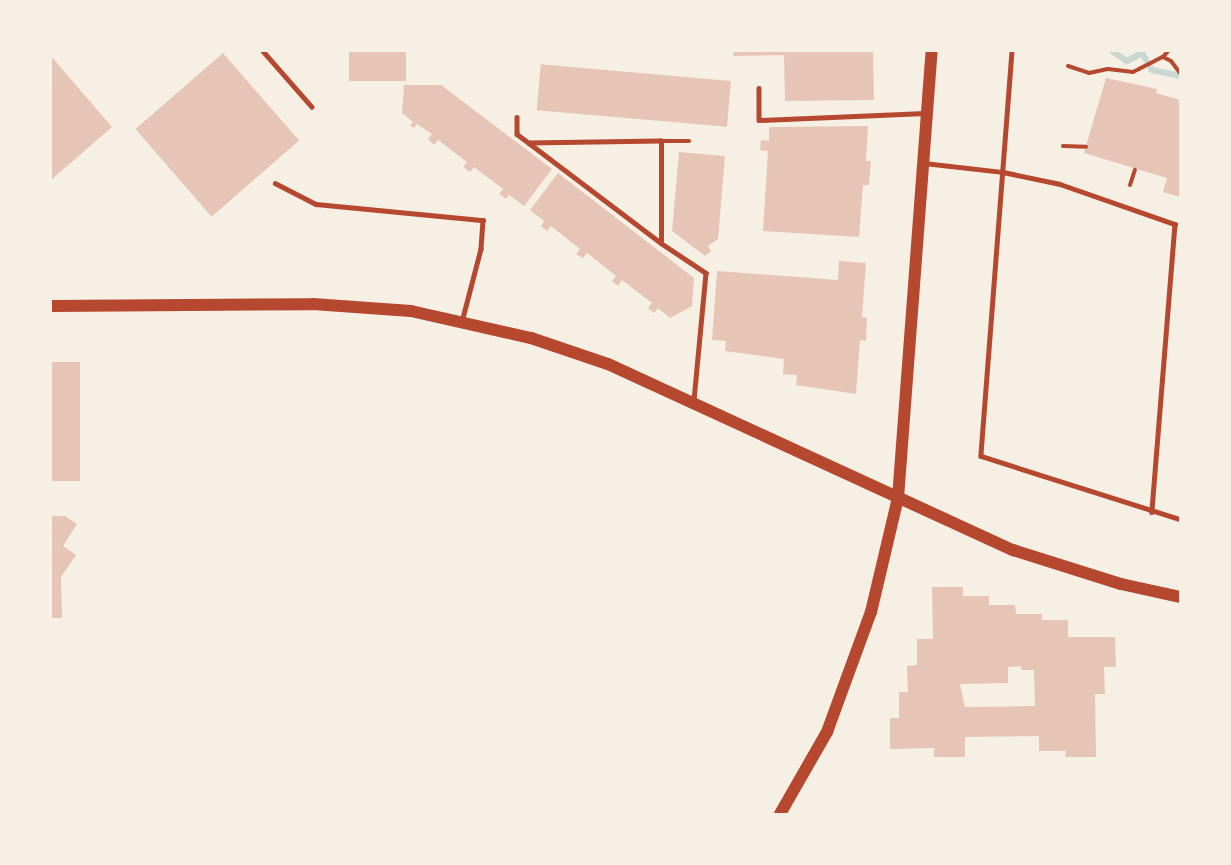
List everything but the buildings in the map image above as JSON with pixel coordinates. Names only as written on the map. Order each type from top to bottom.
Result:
[{"type":"main road","points":[[780,814],[827,732],[871,612],[898,498],[932,51]]},
{"type":"main road","points":[[51,306],[313,304],[411,311],[531,338],[608,364],[1013,550],[1121,584],[1180,597]]},
{"type":"lane","points":[[263,51],[312,107]]},
{"type":"lane","points":[[1012,51],[981,456],[1180,519]]},
{"type":"lane","points":[[759,88],[759,120],[927,112]]},
{"type":"lane","points":[[517,117],[517,134],[661,243],[706,273],[694,404]]},
{"type":"lane","points":[[661,141],[661,243]]},
{"type":"lane","points":[[529,143],[690,141]]},
{"type":"lane","points":[[924,163],[1003,172],[1060,184],[1175,224],[1160,455],[1152,512]]},
{"type":"lane","points":[[275,183],[316,204],[483,220],[481,249],[462,322]]},
{"type":"path","points":[[1068,66],[1089,73],[1108,69],[1134,72],[1163,57],[1168,51]]},
{"type":"path","points":[[1163,57],[1179,72]]},
{"type":"path","points":[[1063,146],[1086,147]]},
{"type":"path","points":[[1130,185],[1135,170]]},
{"type":"waterway","points":[[1112,51],[1127,61],[1142,53]]},
{"type":"waterway","points":[[1141,51],[1152,70],[1180,76]]}]
